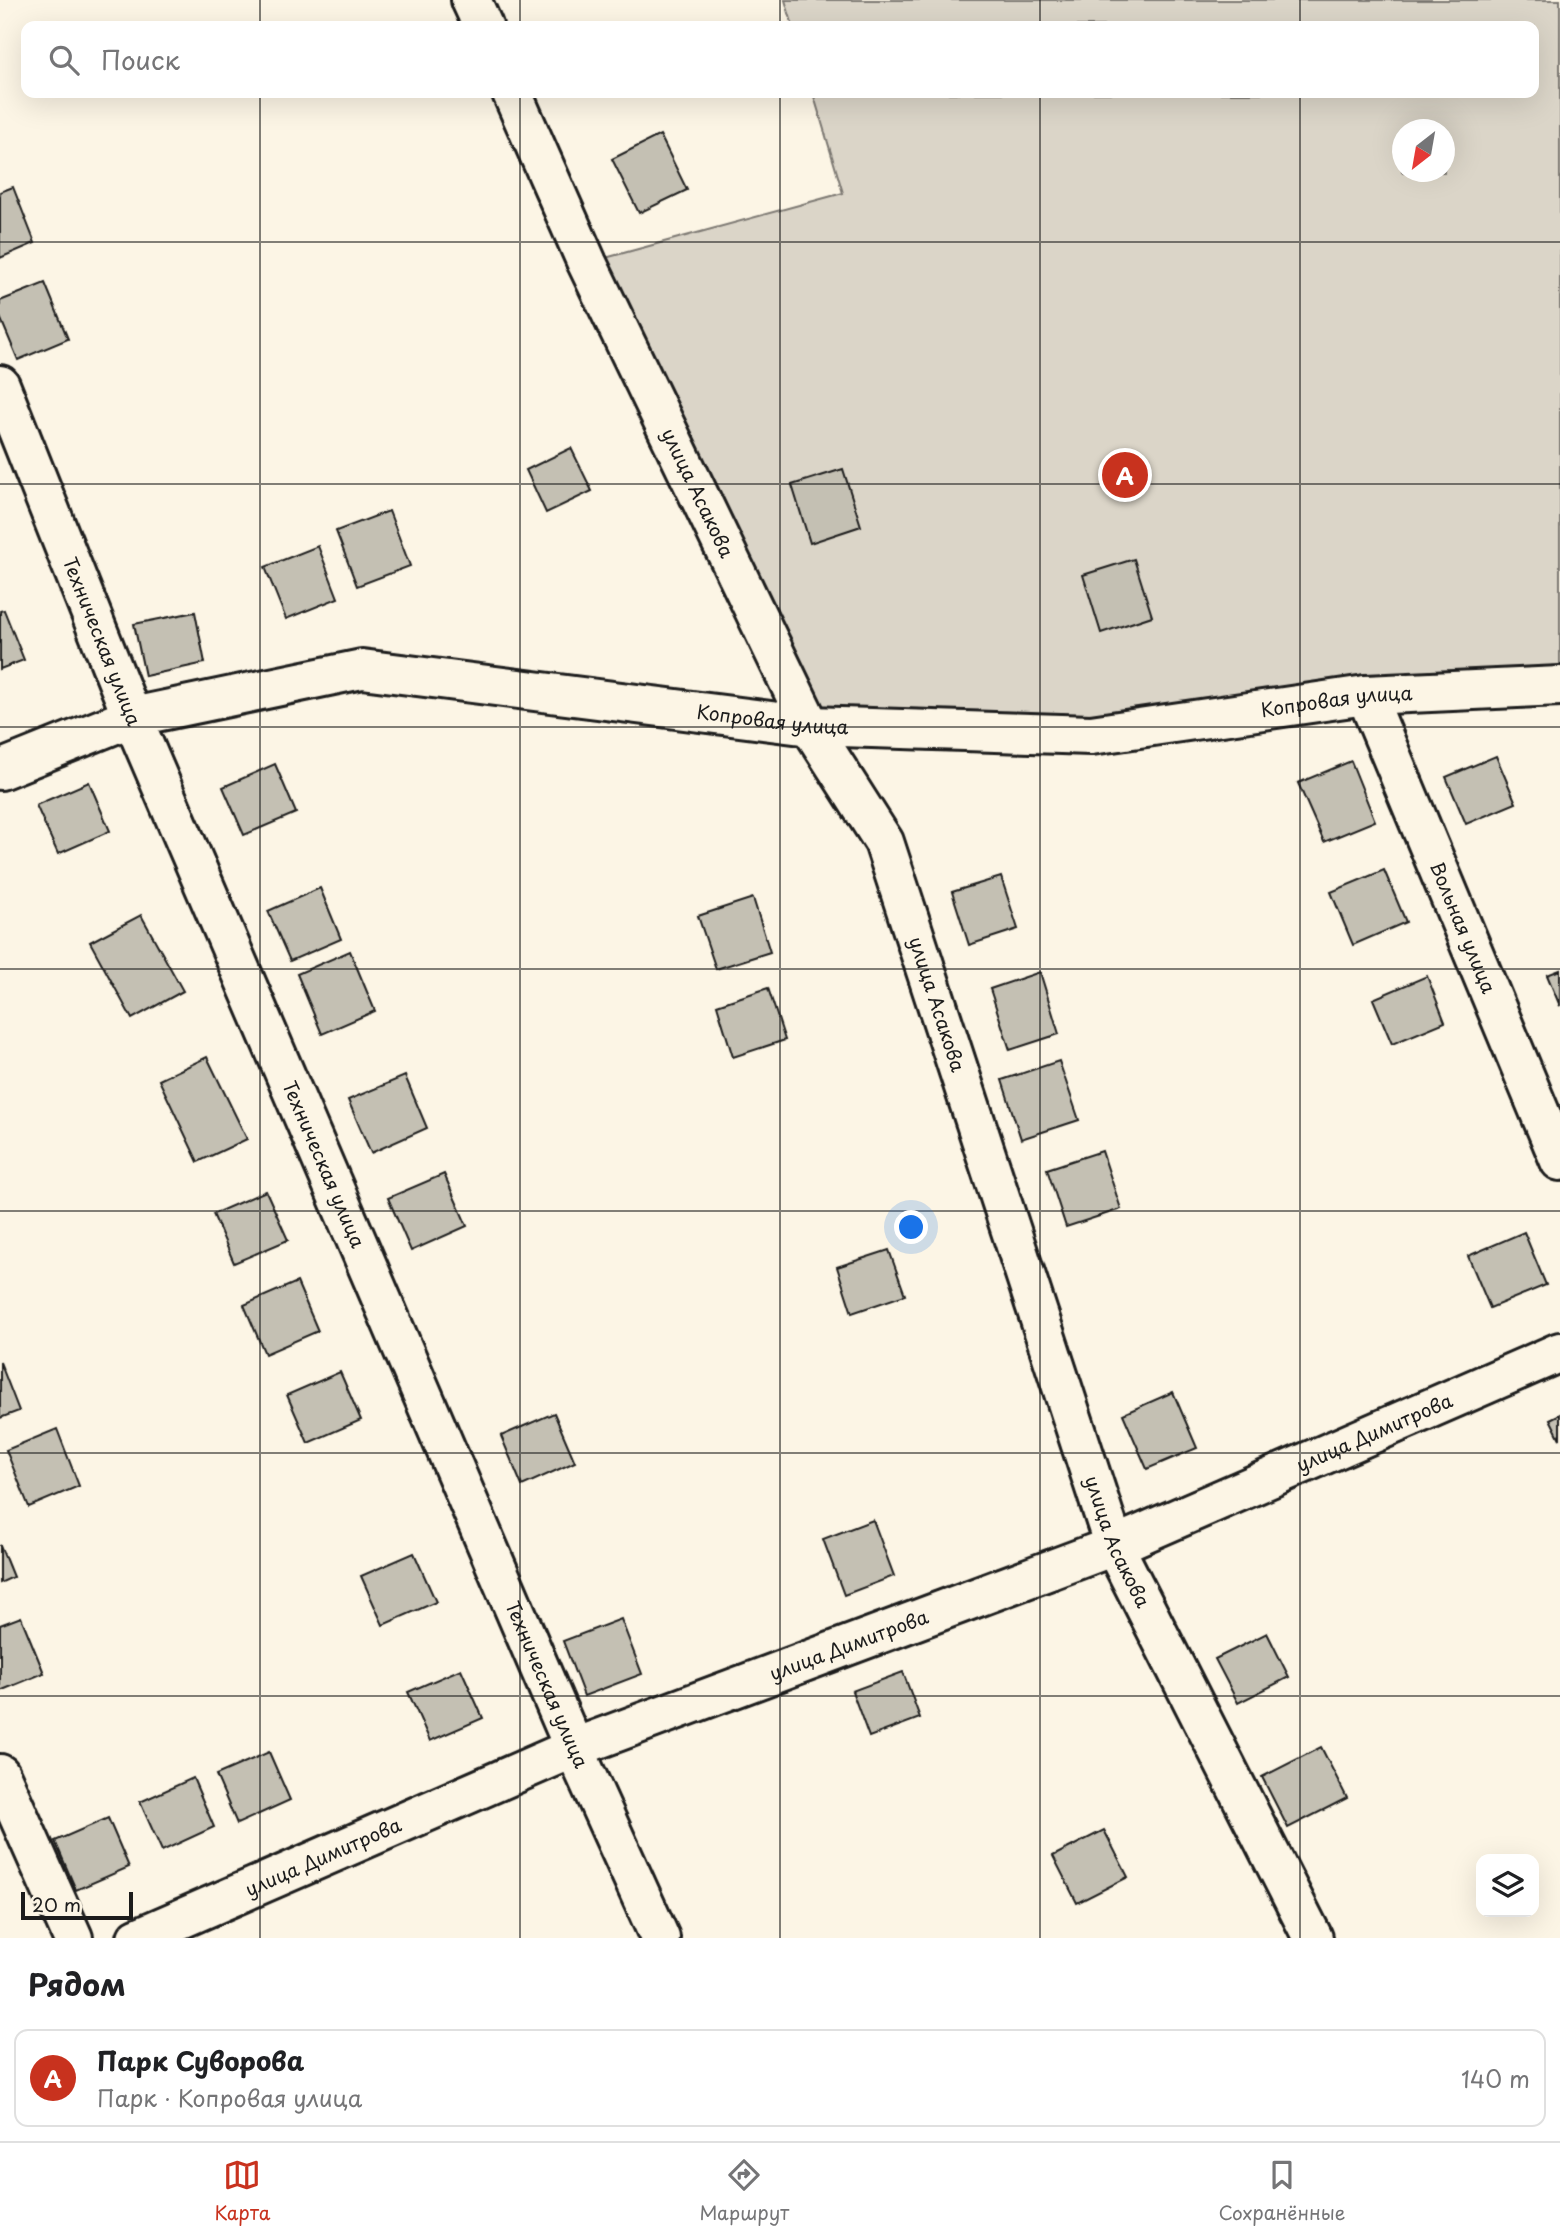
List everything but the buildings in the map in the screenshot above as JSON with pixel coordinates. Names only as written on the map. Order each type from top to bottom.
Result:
[{"type":"street","points":[[471,0],[481,21]]},
{"type":"street","name":"улица Асакова","points":[[514,98],[587,263],[810,726],[884,842],[1114,1546],[1313,1938]]},
{"type":"street","name":"Техническая улица","points":[[0,386],[132,717],[574,1748],[660,1938]]},
{"type":"street","name":"Копровая улица","points":[[0,770],[132,717],[362,669],[810,726],[1091,735],[1366,695],[1560,686]]},
{"type":"street","name":"Вольная улица","points":[[1366,695],[1560,1161]]},
{"type":"street","name":"улица Димитрова","points":[[136,1938],[574,1748],[1114,1546],[1560,1352]]},
{"type":"street","points":[[0,1774],[73,1938]]},
{"type":"shaded area","points":[[785,0],[1560,0],[1560,686],[1091,735],[810,726],[587,263],[843,193],[814,98],[1539,98],[1539,21],[791,21]]},
{"type":"place","name":"Парк Суворова","points":[[1125,475]]}]
